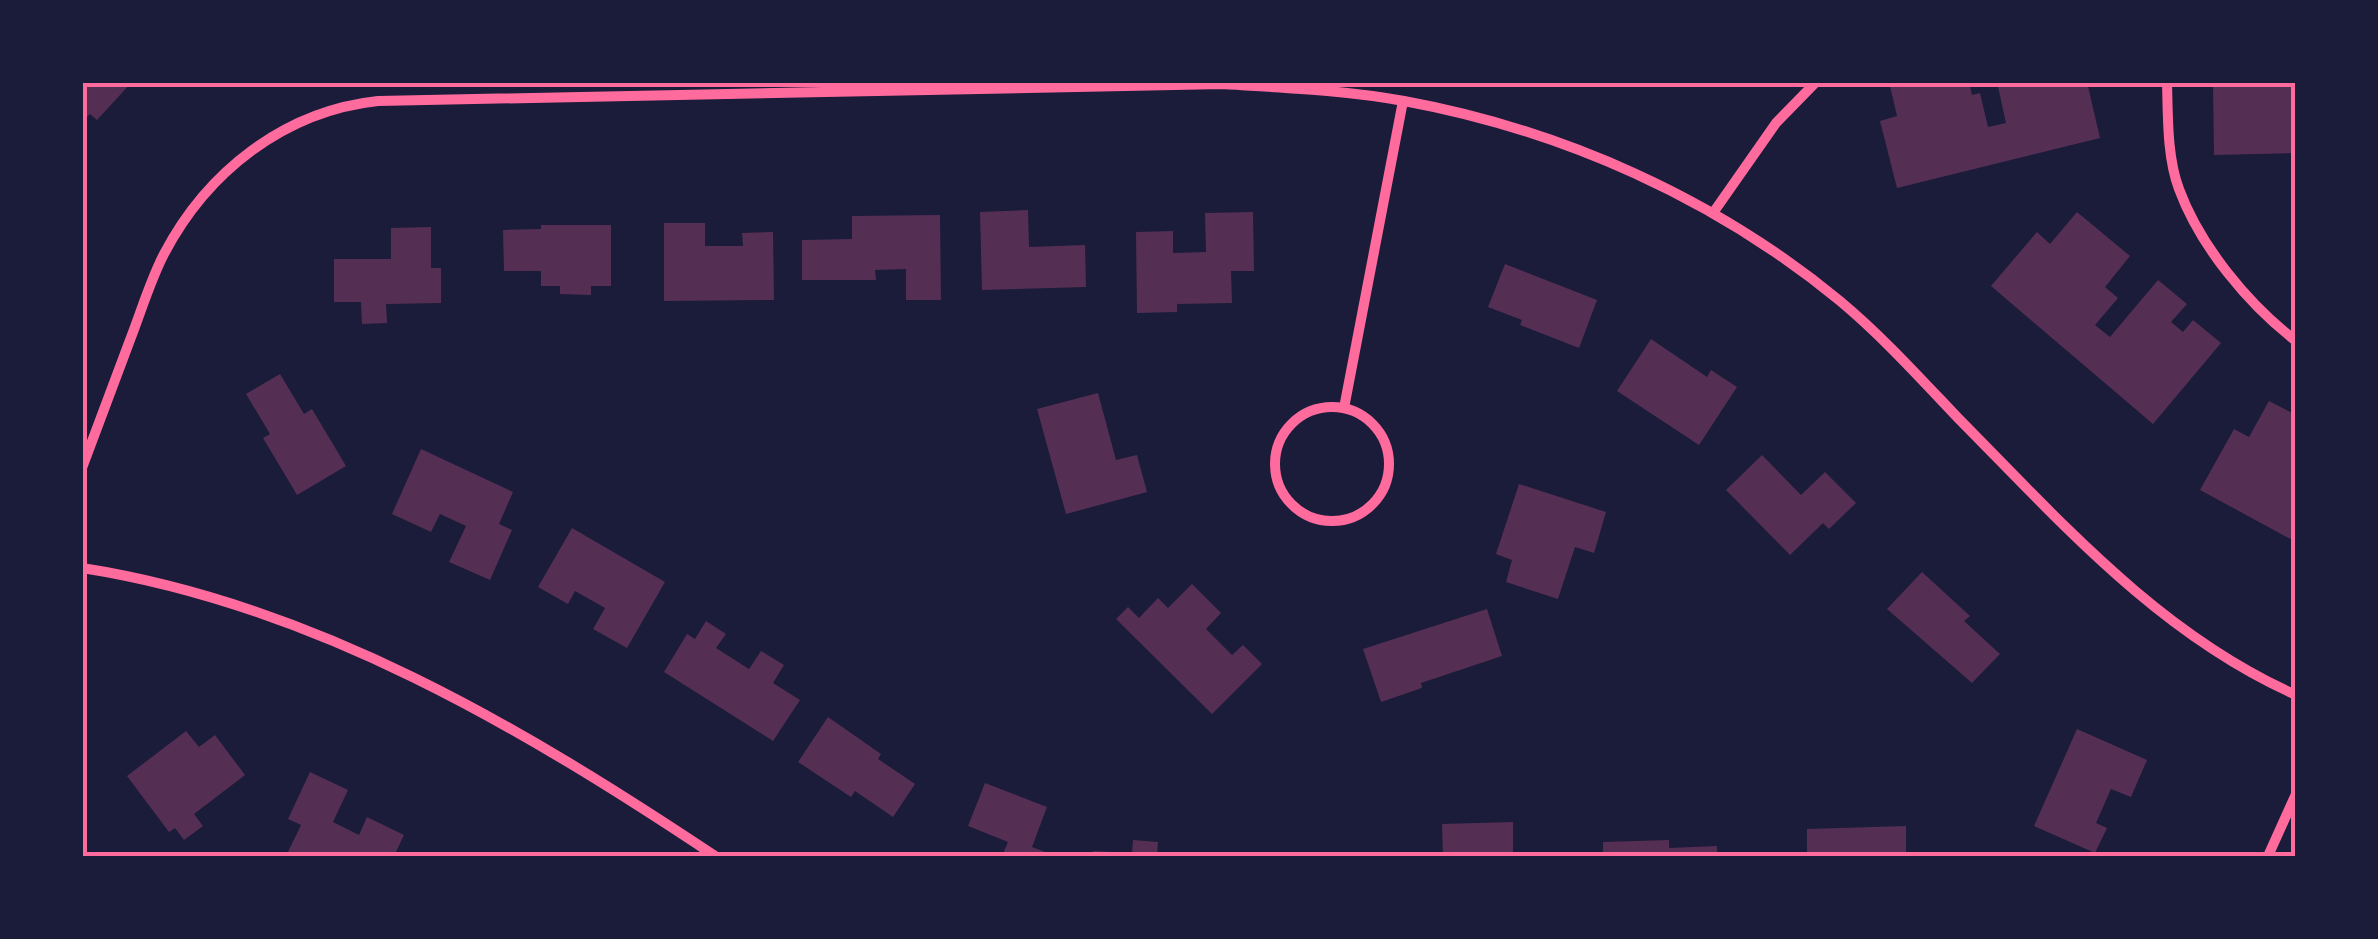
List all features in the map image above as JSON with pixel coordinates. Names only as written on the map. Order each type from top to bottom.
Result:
[{"type":"street","points":[[1713,213],[1776,123],[1816,82]]},
{"type":"street","points":[[2167,82],[2172,158],[2179,189],[2194,221],[2235,280],[2278,328],[2296,341]]},
{"type":"street","points":[[82,468],[163,255],[188,215],[243,154],[291,126],[333,109],[378,101],[1223,84],[1314,88],[1403,101],[1564,144],[1648,178],[1762,243],[1840,302],[2124,584],[2227,658],[2296,694]]},
{"type":"street","points":[[1344,408],[1403,101]]},
{"type":"street","points":[[1344,408],[1363,415],[1378,428],[1390,470],[1379,497],[1369,508],[1342,521],[1318,520],[1295,508],[1280,488],[1275,460],[1287,430],[1312,410],[1344,408]]},
{"type":"street","points":[[82,568],[198,595],[282,620],[407,675],[560,756],[716,856]]},
{"type":"street","points":[[2268,856],[2296,794]]},
{"type":"building","points":[[82,82],[132,82],[97,120],[90,114],[82,122]]},
{"type":"building","points":[[1889,82],[1969,82],[1972,95],[1980,93],[1988,127],[2006,123],[1997,82],[2087,82],[2100,138],[1897,188],[1880,121],[1897,116]]},
{"type":"building","points":[[2296,82],[2296,153],[2214,155],[2213,85]]},
{"type":"building","points":[[1028,210],[1029,247],[1085,245],[1086,287],[982,290],[980,212]]},
{"type":"building","points":[[1253,212],[1254,271],[1231,271],[1232,303],[1177,304],[1177,312],[1137,313],[1136,232],[1173,231],[1173,253],[1206,252],[1205,213]]},
{"type":"building","points":[[2077,212],[2130,256],[2105,287],[2118,298],[2095,325],[2110,337],[2158,280],[2187,304],[2171,322],[2183,332],[2193,320],[2221,343],[2153,424],[1991,286],[2037,232],[2050,244]]},
{"type":"building","points":[[940,215],[941,300],[906,300],[906,269],[875,270],[876,280],[802,280],[802,240],[852,239],[852,216]]},
{"type":"building","points":[[664,223],[705,223],[705,246],[743,246],[742,233],[773,232],[774,300],[664,301]]},
{"type":"building","points":[[541,225],[611,225],[611,286],[591,286],[591,295],[560,294],[560,286],[541,286],[541,271],[504,271],[503,230],[541,229]]},
{"type":"building","points":[[431,227],[431,268],[441,268],[441,303],[386,304],[387,323],[362,324],[361,302],[334,302],[334,259],[391,259],[391,228]]},
{"type":"building","points":[[1505,264],[1597,300],[1579,348],[1520,325],[1522,320],[1488,307]]},
{"type":"building","points":[[1651,339],[1707,377],[1711,370],[1737,387],[1699,445],[1617,391]]},
{"type":"building","points":[[280,374],[304,414],[312,409],[346,466],[297,495],[263,438],[270,434],[246,394]]},
{"type":"building","points":[[1098,393],[1116,460],[1137,455],[1147,492],[1066,514],[1037,409]]},
{"type":"building","points":[[2269,401],[2296,415],[2296,542],[2200,490],[2234,429],[2249,437]]},
{"type":"building","points":[[421,449],[513,492],[499,524],[512,530],[490,580],[449,562],[466,526],[440,514],[431,532],[392,514]]},
{"type":"building","points":[[1762,455],[1801,495],[1825,472],[1856,503],[1829,529],[1823,523],[1790,555],[1726,490]]},
{"type":"building","points":[[1519,484],[1606,512],[1594,553],[1575,547],[1558,599],[1506,582],[1512,560],[1496,554]]},
{"type":"building","points":[[572,528],[665,582],[627,648],[593,629],[605,608],[575,591],[568,604],[538,587]]},
{"type":"building","points":[[1922,572],[1970,616],[1964,621],[2000,654],[1972,683],[1887,609]]},
{"type":"building","points":[[1192,584],[1221,613],[1206,629],[1232,655],[1243,645],[1262,664],[1212,714],[1116,619],[1128,607],[1139,618],[1158,598],[1168,608]]},
{"type":"building","points":[[1487,609],[1502,656],[1421,683],[1422,688],[1381,702],[1363,649]]},
{"type":"building","points":[[706,621],[726,634],[716,648],[749,669],[761,651],[784,665],[773,683],[800,700],[773,741],[664,672],[687,634],[695,639]]},
{"type":"building","points":[[828,717],[881,754],[878,759],[915,784],[893,817],[855,791],[851,797],[798,762]]},
{"type":"building","points":[[2077,729],[2147,760],[2131,797],[2111,789],[2096,823],[2107,828],[2095,853],[2034,826]]},
{"type":"building","points":[[186,731],[199,747],[215,735],[245,775],[194,814],[203,826],[184,840],[175,828],[169,832],[127,776]]},
{"type":"building","points":[[310,772],[348,790],[333,822],[359,835],[367,817],[404,835],[394,856],[286,856],[301,825],[288,819]]},
{"type":"building","points":[[985,783],[1047,807],[1032,847],[1048,853],[1046,856],[1002,856],[1008,842],[968,826]]},
{"type":"building","points":[[1513,822],[1513,856],[1443,856],[1442,824]]},
{"type":"building","points":[[1906,826],[1906,856],[1807,856],[1807,829]]},
{"type":"building","points":[[1133,840],[1158,842],[1157,856],[1093,856],[1093,851],[1132,853]]},
{"type":"building","points":[[1669,840],[1669,848],[1717,846],[1717,856],[1603,856],[1603,842]]}]
